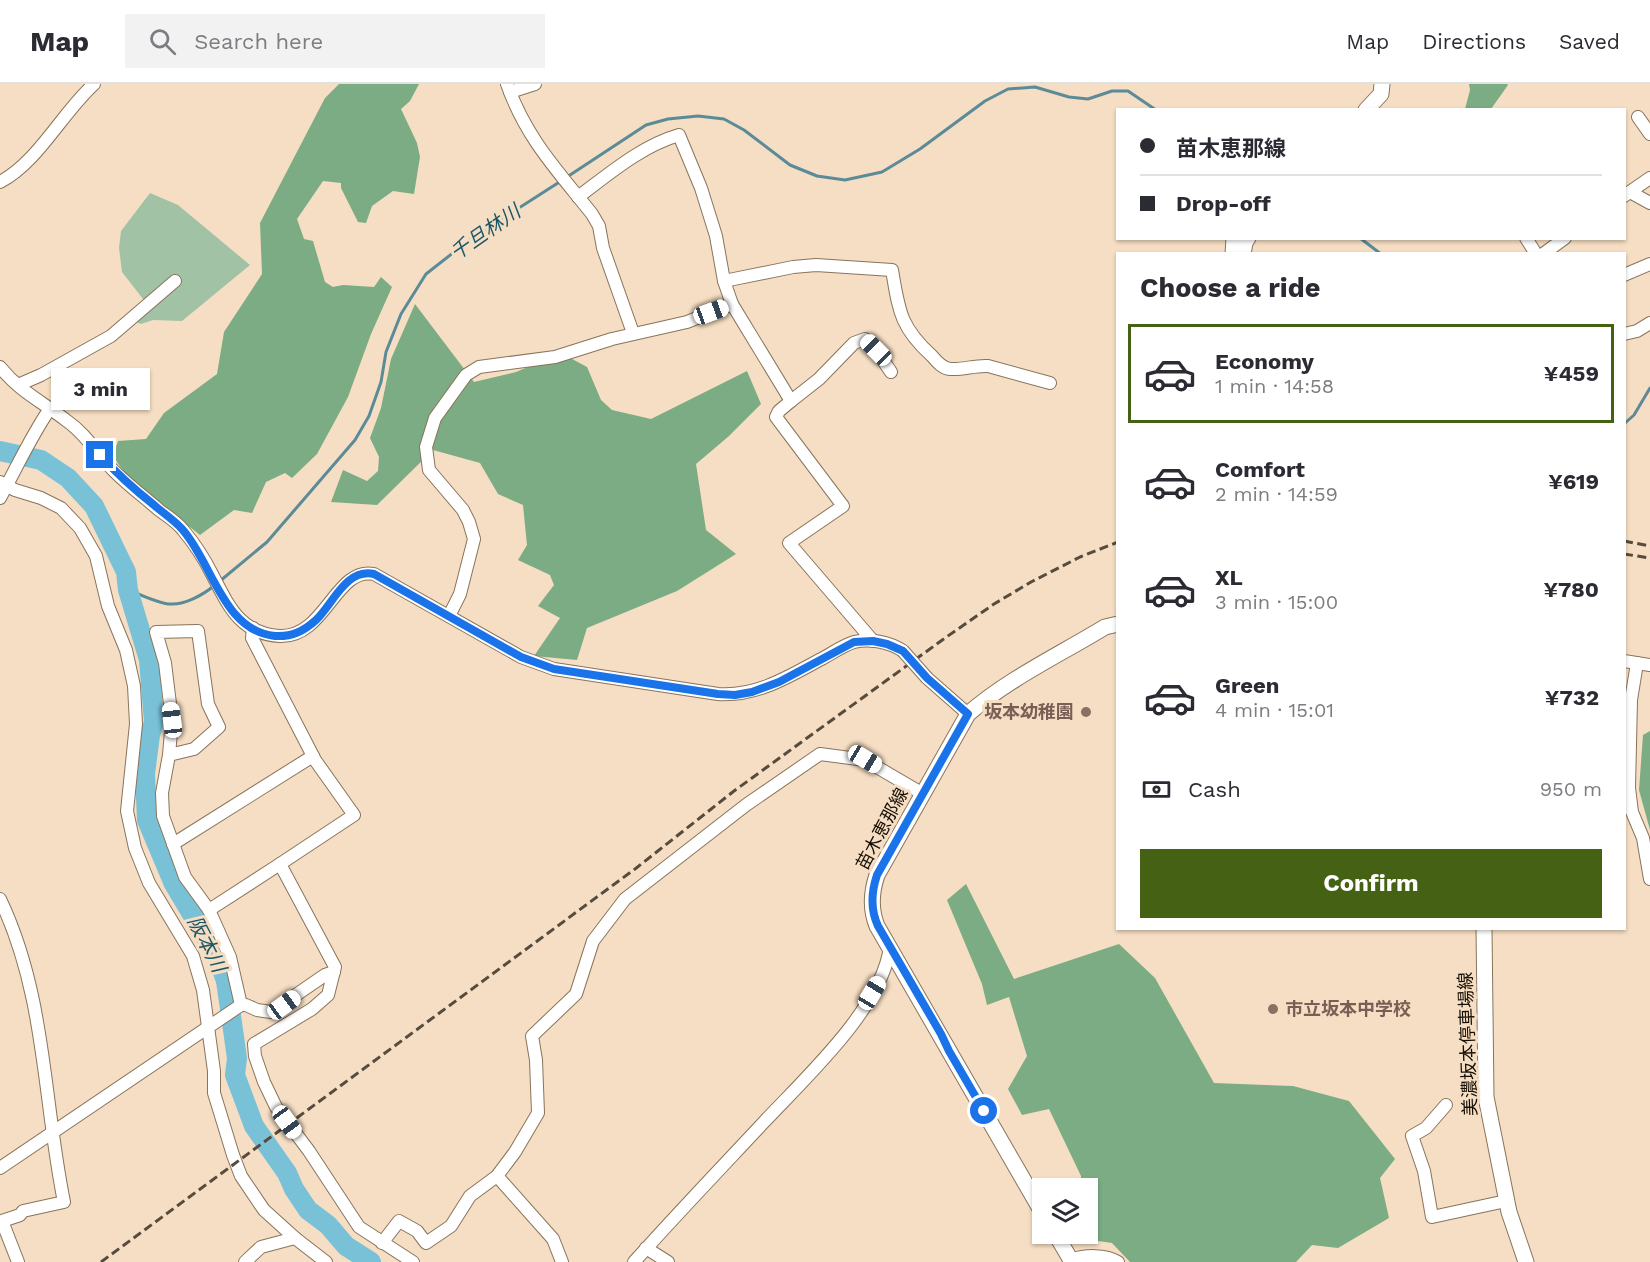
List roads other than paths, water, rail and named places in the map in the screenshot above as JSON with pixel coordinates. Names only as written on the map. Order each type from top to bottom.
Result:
[{"type":"main road","points":[[1371,108],[1381,94],[1382,84]]},
{"type":"main road","name":"苗木恵那線","points":[[1032,1195],[890,947],[872,912],[873,888],[877,875],[968,714],[985,699],[1017,679],[1105,627],[1116,624]]},
{"type":"main road","name":"美濃坂本停車場線","points":[[1484,930],[1486,1097],[1506,1201],[1526,1262]]},
{"type":"main road","points":[[1061,1244],[1071,1261]]},
{"type":"street","points":[[0,182],[21,168],[69,109],[94,84]]},
{"type":"street","points":[[535,84],[509,88],[514,104],[530,135],[598,226],[603,248],[633,333]]},
{"type":"street","points":[[1638,117],[1650,134]]},
{"type":"street","points":[[576,194],[635,156],[679,135],[701,189],[716,236],[724,281],[732,304],[790,401]]},
{"type":"street","points":[[1627,194],[1650,178]]},
{"type":"street","points":[[1627,194],[1650,203]]},
{"type":"street","points":[[1546,252],[1562,240]]},
{"type":"street","points":[[1626,274],[1650,264]]},
{"type":"street","points":[[724,281],[793,267],[816,265],[892,270],[894,289],[906,328],[941,366],[949,369],[988,366],[1050,383]]},
{"type":"street","points":[[18,385],[41,375],[111,336],[175,281]]},
{"type":"street","points":[[449,616],[460,594],[474,539],[470,522],[463,510],[429,470],[426,447],[430,430],[441,408],[451,398],[455,388],[466,375],[475,369],[555,357],[633,333],[687,322],[732,304]]},
{"type":"street","points":[[1626,334],[1637,331],[1650,323]]},
{"type":"street","points":[[873,641],[789,543],[843,506],[776,417],[779,411],[819,379],[854,344],[865,339],[876,350],[891,372]]},
{"type":"street","points":[[0,367],[49,410],[68,421],[112,469],[181,528],[239,619],[269,635],[288,636],[308,627],[323,613],[347,583],[356,575],[366,572],[374,574],[521,657],[554,669],[735,695],[752,692],[779,682],[854,642],[873,641],[903,651],[927,678],[968,714]]},
{"type":"street","points":[[0,498],[29,442],[49,410]]},
{"type":"street","points":[[7,482],[15,490],[41,498],[61,508],[80,528],[96,556],[108,606],[126,650],[134,686],[136,724],[127,811],[135,848],[149,883],[193,956],[203,990],[214,1071],[214,1093],[237,1166],[264,1210],[326,1262]]},
{"type":"street","points":[[209,910],[354,815],[313,756],[252,638],[253,628]]},
{"type":"street","points":[[169,755],[194,749],[219,728],[208,704],[198,631],[156,632],[165,663],[172,720],[162,793],[163,816],[185,876],[209,910],[230,957],[241,1005]]},
{"type":"street","points":[[1637,663],[1631,700],[1629,788],[1632,812],[1643,838],[1650,879]]},
{"type":"street","points":[[382,1243],[399,1221],[417,1231],[426,1243],[451,1226],[470,1196],[497,1176],[515,1152],[538,1113],[536,1060],[532,1036],[576,994],[593,941],[625,899],[746,805],[820,754],[865,759],[923,794]]},
{"type":"street","points":[[173,844],[313,756]]},
{"type":"street","points":[[280,864],[335,967],[328,995],[312,1009],[254,1044],[255,1056],[276,1107],[309,1151],[358,1227],[413,1262]]},
{"type":"street","points":[[0,899],[5,922],[30,982],[36,1010],[64,1202],[23,1211],[20,1215],[3,1221],[18,1262]]},
{"type":"street","points":[[634,1262],[839,1040],[879,981],[890,947]]},
{"type":"street","points":[[0,1168],[241,1005],[271,1012],[325,975],[334,972]]},
{"type":"street","points":[[1446,1105],[1426,1128],[1412,1136],[1424,1171],[1432,1217],[1506,1201]]},
{"type":"street","points":[[497,1176],[553,1239],[562,1262]]},
{"type":"street","points":[[245,1262],[261,1247],[295,1238]]},
{"type":"street","points":[[646,1248],[668,1262]]},
{"type":"street","points":[[1071,1261],[1085,1255],[1114,1259],[1118,1262]]},
{"type":"waterway","name":"千旦林川","points":[[567,177],[646,125],[668,119],[698,116],[724,119],[744,130],[790,165],[817,176],[845,180],[882,172],[920,149],[985,101],[1008,89],[1035,87],[1069,97],[1088,99],[1112,91],[1128,91],[1153,108]]},
{"type":"waterway","name":"千旦林川","points":[[220,581],[267,542],[355,440],[369,416],[381,382],[386,352],[401,314],[426,274],[472,238],[561,181]]},
{"type":"waterway","name":"千旦林川","points":[[1363,240],[1378,252]]},
{"type":"waterway","name":"千旦林川","points":[[1626,422],[1634,415],[1650,388]]},
{"type":"waterway","name":"阪本川","points":[[0,451],[41,460],[68,478],[94,506],[126,572],[128,590],[149,660],[154,722],[145,774],[147,820],[174,884],[218,958],[226,981],[237,1058],[235,1075],[254,1126],[287,1173],[294,1189],[308,1210],[328,1225],[346,1246],[371,1262]]},
{"type":"waterway","name":"千旦林川","points":[[128,590],[166,604],[176,604],[194,599],[215,585]]},
{"type":"railway","points":[[1626,541],[1650,546]]},
{"type":"railway","points":[[101,1262],[635,869],[734,791],[945,638],[1031,582],[1080,557],[1116,543]]},
{"type":"railway","points":[[1626,554],[1650,558]]},
{"type":"place","name":"坂本幼稚園","points":[[1086,712]]},
{"type":"place","name":"市立坂本中学校","points":[[1273,1009]]}]
